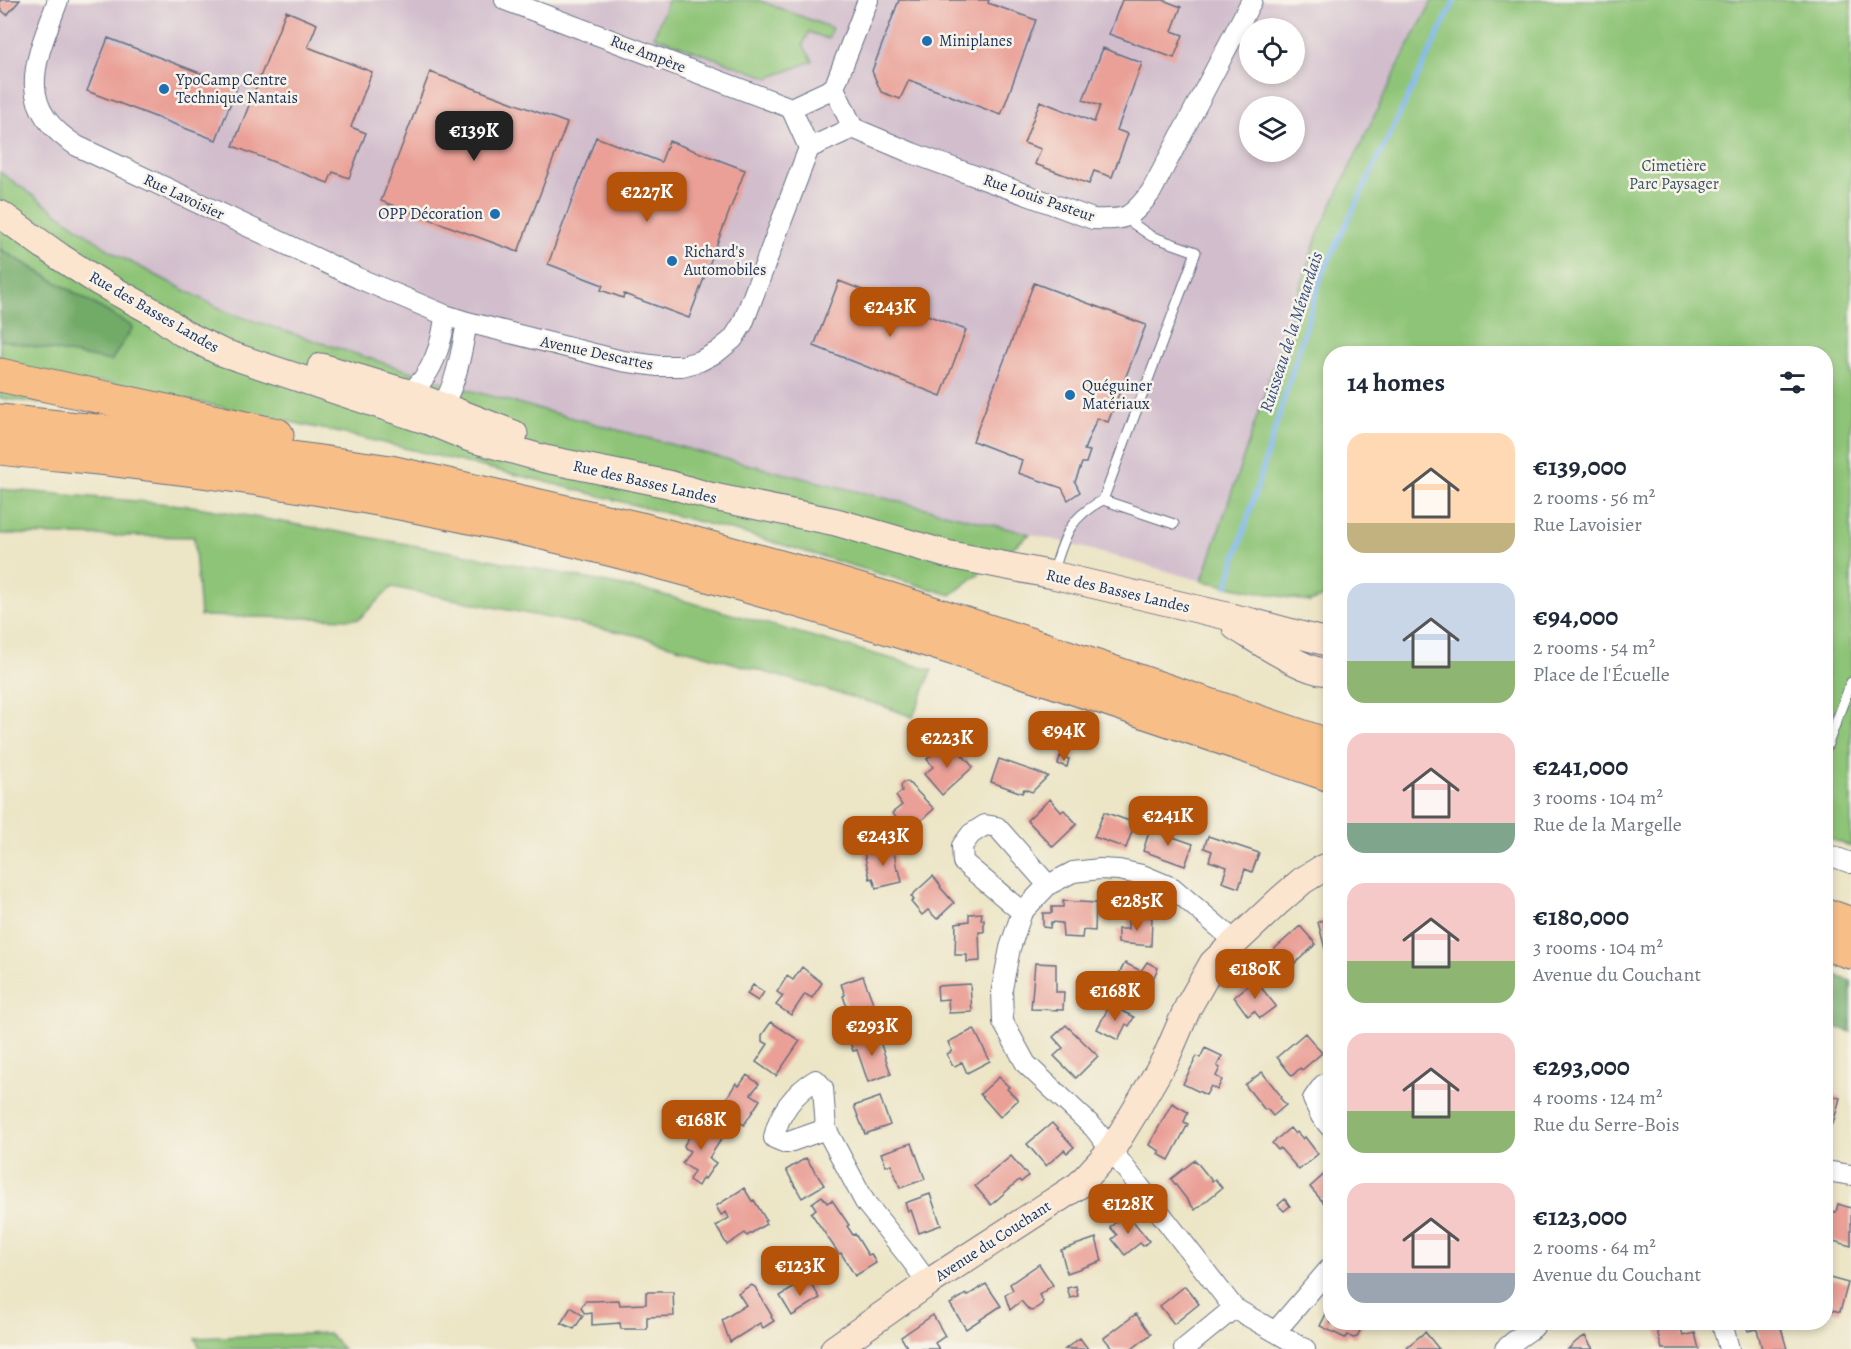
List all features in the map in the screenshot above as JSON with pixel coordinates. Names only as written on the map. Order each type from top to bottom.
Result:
[{"type":"highway","points":[[0,375],[367,455],[391,472]]},
{"type":"highway","points":[[0,422],[119,433],[391,472],[641,529],[791,570],[981,628],[1323,744]]},
{"type":"highway","points":[[7,452],[190,469],[337,492],[509,526],[649,558],[931,640],[1323,773]]},
{"type":"highway","points":[[1833,918],[1851,924]]},
{"type":"highway","points":[[1833,946],[1851,952]]},
{"type":"highway","points":[[1833,962],[1851,968]]},
{"type":"street","name":"Rue Lavoisier","points":[[58,0],[34,70],[38,105],[59,135],[77,146],[316,259],[445,315],[467,322]]},
{"type":"street","name":"Rue Ampère","points":[[505,0],[790,108]]},
{"type":"street","points":[[834,88],[853,128],[809,148],[790,108],[834,88],[868,0]]},
{"type":"street","points":[[1124,217],[1137,210],[1151,192],[1252,0]]},
{"type":"street","name":"Rue Louis Pasteur","points":[[853,128],[912,153],[1093,219],[1124,217]]},
{"type":"street","name":"Avenue Descartes","points":[[467,322],[622,361],[658,366],[682,366],[700,361],[717,352],[733,339],[742,323],[809,148]]},
{"type":"street","name":"Rue des Basses Landes","points":[[0,213],[99,282],[157,314],[183,333],[221,352],[470,438],[545,459],[668,484],[755,507],[836,522],[946,554],[1053,575],[1323,642]]},
{"type":"street","points":[[157,314],[408,393],[634,478]]},
{"type":"street","points":[[408,393],[415,389],[422,380],[439,350],[445,315]]},
{"type":"street","points":[[362,399],[435,410],[451,389],[467,322]]},
{"type":"street","points":[[1211,613],[1308,668],[1323,671]]},
{"type":"street","points":[[1022,912],[963,862],[962,846],[971,834],[985,825],[997,827],[1048,885]]},
{"type":"street","points":[[1833,857],[1851,863]]},
{"type":"street","name":"Avenue du Couchant","points":[[834,1349],[928,1283],[1079,1185],[1112,1149],[1166,1058],[1188,1007],[1213,963],[1302,881],[1323,868]]},
{"type":"street","points":[[1236,942],[1173,888],[1142,875],[1119,870],[1100,869],[1073,872],[1048,885],[1022,912],[1010,948],[1002,989],[1003,1022],[1026,1064],[1094,1128],[1112,1149],[1234,1308],[1305,1349]]},
{"type":"street","points":[[1323,1085],[1313,1099],[1323,1117]]},
{"type":"street","points":[[826,1129],[865,1202],[928,1283]]},
{"type":"street","points":[[1833,1172],[1851,1175]]},
{"type":"street","points":[[1275,1332],[1323,1276]]},
{"type":"street","points":[[1184,1349],[1234,1308]]},
{"type":"street","points":[[1505,1349],[1531,1330]]},
{"type":"street","points":[[1724,1330],[1729,1349]]},
{"type":"lane","points":[[1053,575],[1066,534],[1077,518],[1102,500],[1196,252],[1151,236],[1124,217]]},
{"type":"lane","points":[[1102,500],[1174,524]]},
{"type":"lane","points":[[1833,730],[1851,682]]},
{"type":"shaded area","points":[[0,0],[1433,0],[1400,62],[1318,234],[1202,581],[1063,542],[718,457],[461,388],[229,313],[115,254],[0,172]]},
{"type":"green space","points":[[668,0],[758,0],[832,28],[828,39],[809,32],[803,45],[813,61],[769,78],[654,36]]},
{"type":"green space","name":"Cimetière Parc Paysager","points":[[1433,0],[1851,0],[1851,846],[1833,840],[1833,346],[1323,346],[1323,597],[1310,602],[1202,581],[1318,234],[1400,62]]},
{"type":"green space","points":[[0,172],[115,254],[229,313],[461,388],[718,457],[1030,534],[951,595],[746,534],[542,481],[350,435],[100,381],[72,407],[0,398],[0,340],[111,361],[133,327],[0,249]]},
{"type":"green space","points":[[0,249],[133,327],[111,361],[0,340]]},
{"type":"green space","points":[[0,489],[192,506],[463,554],[653,592],[932,670],[913,717],[883,706],[635,635],[392,587],[359,619],[200,616],[194,537],[0,534]]},
{"type":"green space","points":[[1833,975],[1851,981],[1851,1032],[1833,1026]]},
{"type":"green space","points":[[328,1333],[343,1349],[200,1349],[195,1338]]},
{"type":"building","points":[[0,0],[20,0],[7,15],[0,9]]},
{"type":"building","points":[[899,0],[989,0],[988,3],[1036,20],[1001,115],[909,80],[900,99],[881,92],[872,71]]},
{"type":"building","points":[[1122,0],[1163,0],[1181,7],[1172,31],[1183,35],[1174,58],[1109,34]]},
{"type":"building","points":[[286,11],[317,24],[308,47],[372,72],[351,127],[366,133],[349,178],[333,172],[328,183],[233,146]]},
{"type":"building","points":[[108,38],[237,87],[216,140],[87,91]]},
{"type":"building","points":[[1103,48],[1142,63],[1117,130],[1128,134],[1112,177],[1094,171],[1089,184],[1035,164],[1041,149],[1024,143],[1040,101],[1094,122],[1100,106],[1083,100]]},
{"type":"building","points":[[430,72],[567,123],[518,252],[381,201]]},
{"type":"building","points":[[596,137],[661,162],[669,141],[745,170],[689,318],[624,294],[623,298],[601,290],[603,285],[548,264]]},
{"type":"building","points":[[839,281],[966,330],[941,396],[814,346]]},
{"type":"building","points":[[1034,283],[1146,325],[1108,422],[1097,418],[1084,450],[1090,451],[1086,463],[1082,463],[1075,482],[1080,492],[1068,500],[1062,488],[1018,473],[1022,460],[973,441]]},
{"type":"building","points":[[955,747],[973,767],[942,795],[924,774],[933,767],[927,759],[939,748],[947,754]]},
{"type":"building","points":[[1060,756],[1069,759],[1067,767],[1058,764]]},
{"type":"building","points":[[999,759],[1048,776],[1032,792],[1024,789],[1022,793],[991,782]]},
{"type":"building","points":[[908,782],[934,809],[916,825],[918,826],[911,833],[892,813],[902,805],[896,796],[902,791],[901,785]]},
{"type":"building","points":[[1050,799],[1061,812],[1064,810],[1077,824],[1053,847],[1027,820]]},
{"type":"building","points":[[1104,812],[1135,823],[1126,848],[1094,837]]},
{"type":"building","points":[[1150,829],[1193,844],[1185,866],[1143,851]]},
{"type":"building","points":[[1208,836],[1259,853],[1252,872],[1245,869],[1239,888],[1222,882],[1227,867],[1209,861],[1212,851],[1204,848]]},
{"type":"building","points":[[893,846],[897,870],[899,869],[902,882],[876,888],[873,878],[870,879],[864,853]]},
{"type":"building","points":[[933,876],[954,903],[937,919],[928,910],[922,915],[911,902],[914,900],[911,896]]},
{"type":"building","points":[[1063,901],[1096,903],[1095,931],[1083,930],[1082,938],[1063,937],[1062,923],[1051,922],[1050,928],[1043,927],[1043,913],[1052,913],[1052,907],[1063,907]]},
{"type":"building","points":[[982,913],[984,932],[979,932],[980,961],[967,962],[967,955],[955,955],[956,923],[969,921],[969,914]]},
{"type":"building","points":[[1128,916],[1152,917],[1151,946],[1118,943],[1118,929],[1128,929]]},
{"type":"building","points":[[1323,920],[1323,941],[1318,922]]},
{"type":"building","points":[[1300,926],[1316,944],[1293,965],[1288,960],[1283,965],[1271,952]]},
{"type":"building","points":[[1147,962],[1158,968],[1142,1003],[1120,991],[1122,986],[1114,982],[1125,963],[1141,971]]},
{"type":"building","points":[[1035,963],[1056,964],[1056,992],[1064,992],[1063,1010],[1031,1009]]},
{"type":"building","points":[[802,967],[822,983],[812,998],[805,994],[791,1015],[776,1005],[783,996],[777,992],[787,976],[793,980]]},
{"type":"building","points":[[863,976],[878,1016],[851,1025],[845,1011],[848,1010],[841,984]]},
{"type":"building","points":[[1255,980],[1276,1006],[1260,1018],[1254,1011],[1248,1016],[1234,997]]},
{"type":"building","points":[[970,984],[972,1012],[949,1013],[948,999],[938,1000],[937,986]]},
{"type":"building","points":[[753,985],[764,992],[758,1001],[747,994]]},
{"type":"building","points":[[1110,1005],[1134,1017],[1129,1026],[1126,1024],[1118,1040],[1097,1029]]},
{"type":"building","points":[[901,1019],[905,1029],[898,1031],[895,1021]]},
{"type":"building","points":[[771,1022],[800,1041],[776,1076],[756,1062],[768,1044],[762,1041],[762,1035]]},
{"type":"building","points":[[1066,1025],[1098,1056],[1076,1078],[1054,1056],[1063,1048],[1053,1037]]},
{"type":"building","points":[[974,1029],[990,1061],[967,1073],[962,1062],[955,1066],[952,1065],[947,1054],[952,1051],[948,1042]]},
{"type":"building","points":[[877,1033],[891,1074],[868,1082],[857,1050],[853,1051],[850,1043]]},
{"type":"building","points":[[1305,1033],[1322,1053],[1292,1076],[1277,1057]]},
{"type":"building","points":[[1205,1048],[1222,1056],[1217,1066],[1220,1068],[1216,1076],[1222,1080],[1217,1090],[1211,1086],[1206,1095],[1183,1084],[1197,1056],[1200,1058]]},
{"type":"building","points":[[1262,1072],[1286,1105],[1273,1116],[1267,1109],[1265,1110],[1245,1085]]},
{"type":"building","points":[[747,1075],[759,1084],[751,1094],[760,1100],[744,1125],[727,1114],[731,1106],[725,1101],[736,1083],[739,1086]]},
{"type":"building","points":[[999,1077],[1018,1100],[1000,1117],[980,1094]]},
{"type":"building","points":[[1833,1096],[1840,1098],[1833,1124]]},
{"type":"building","points":[[880,1097],[890,1125],[865,1134],[854,1106]]},
{"type":"building","points":[[1172,1103],[1188,1112],[1184,1122],[1188,1124],[1169,1160],[1149,1145]]},
{"type":"building","points":[[698,1119],[724,1135],[709,1158],[716,1163],[698,1186],[689,1180],[694,1171],[682,1163],[690,1151],[684,1145]]},
{"type":"building","points":[[1052,1123],[1074,1147],[1067,1153],[1064,1150],[1046,1166],[1027,1144]]},
{"type":"building","points":[[1290,1128],[1303,1139],[1305,1137],[1318,1154],[1299,1170],[1280,1148],[1278,1150],[1272,1143]]},
{"type":"building","points":[[912,1143],[925,1179],[900,1188],[891,1164],[886,1166],[881,1153]]},
{"type":"building","points":[[1011,1156],[1028,1176],[1021,1182],[1019,1180],[991,1205],[975,1186]]},
{"type":"building","points":[[806,1158],[824,1185],[802,1198],[786,1170]]},
{"type":"building","points":[[1195,1160],[1212,1181],[1215,1179],[1222,1188],[1195,1210],[1171,1179]]},
{"type":"building","points":[[1323,1175],[1323,1202],[1310,1187]]},
{"type":"building","points":[[744,1188],[752,1201],[754,1200],[766,1224],[747,1236],[745,1233],[727,1245],[716,1226],[729,1218],[726,1212],[721,1215],[716,1206]]},
{"type":"building","points":[[930,1194],[941,1225],[919,1233],[911,1210],[908,1211],[905,1203]]},
{"type":"building","points":[[822,1196],[827,1203],[832,1200],[853,1235],[855,1234],[876,1263],[855,1276],[811,1213],[816,1209],[812,1203]]},
{"type":"building","points":[[1285,1199],[1290,1206],[1284,1211],[1278,1205]]},
{"type":"building","points":[[1838,1204],[1851,1208],[1851,1246],[1833,1241],[1833,1211],[1836,1212]]},
{"type":"building","points":[[1125,1215],[1131,1222],[1133,1221],[1149,1241],[1143,1246],[1140,1243],[1125,1255],[1112,1239],[1117,1235],[1110,1227]]},
{"type":"building","points":[[1096,1238],[1102,1261],[1067,1273],[1061,1250]]},
{"type":"building","points":[[1039,1264],[1053,1285],[1039,1295],[1043,1301],[1042,1304],[1032,1311],[1021,1301],[1010,1310],[1005,1295],[1013,1290],[1010,1284]]},
{"type":"building","points":[[808,1279],[820,1298],[792,1316],[780,1296]]},
{"type":"building","points":[[1833,1279],[1848,1283],[1840,1312],[1833,1310]]},
{"type":"building","points":[[986,1284],[1001,1306],[966,1329],[950,1304]]},
{"type":"building","points":[[751,1285],[755,1287],[774,1321],[763,1328],[760,1323],[730,1342],[722,1320],[746,1305],[738,1293]]},
{"type":"building","points":[[1076,1286],[1078,1296],[1070,1298],[1067,1288]]},
{"type":"building","points":[[1185,1286],[1199,1304],[1174,1324],[1160,1306]]},
{"type":"building","points":[[646,1292],[673,1292],[674,1316],[647,1317],[647,1329],[621,1329],[620,1323],[592,1325],[592,1313],[585,1314],[581,1308],[585,1301],[619,1300],[620,1305],[646,1304]]},
{"type":"building","points":[[571,1307],[583,1316],[574,1329],[561,1323]]},
{"type":"building","points":[[1136,1314],[1151,1334],[1132,1349],[1113,1349],[1104,1338]]},
{"type":"building","points":[[933,1315],[945,1336],[935,1343],[939,1349],[908,1349],[901,1337]]},
{"type":"building","points":[[1328,1330],[1360,1330],[1357,1337],[1353,1338],[1348,1335],[1345,1338]]},
{"type":"building","points":[[1657,1330],[1681,1330],[1683,1336],[1695,1333],[1699,1349],[1662,1349]]},
{"type":"building","points":[[1757,1330],[1782,1330],[1787,1349],[1762,1349]]},
{"type":"building","points":[[1425,1332],[1439,1349],[1408,1349],[1407,1347]]},
{"type":"building","points":[[1585,1336],[1593,1349],[1568,1349],[1578,1340]]},
{"type":"building","points":[[1080,1338],[1088,1349],[1065,1349]]},
{"type":"waterway","name":"Ruisseau de la Ménardais","points":[[1227,586],[1322,274],[1455,0]]},
{"type":"place","name":"Miniplanes","points":[[927,41]]},
{"type":"place","name":"YpoCamp Centre Technique Nantais","points":[[164,89]]},
{"type":"place","name":"OPP Décoration","points":[[495,214]]},
{"type":"place","name":"Richard's Automobiles","points":[[672,261]]},
{"type":"place","name":"Quéguiner Matériaux","points":[[1070,395]]}]
